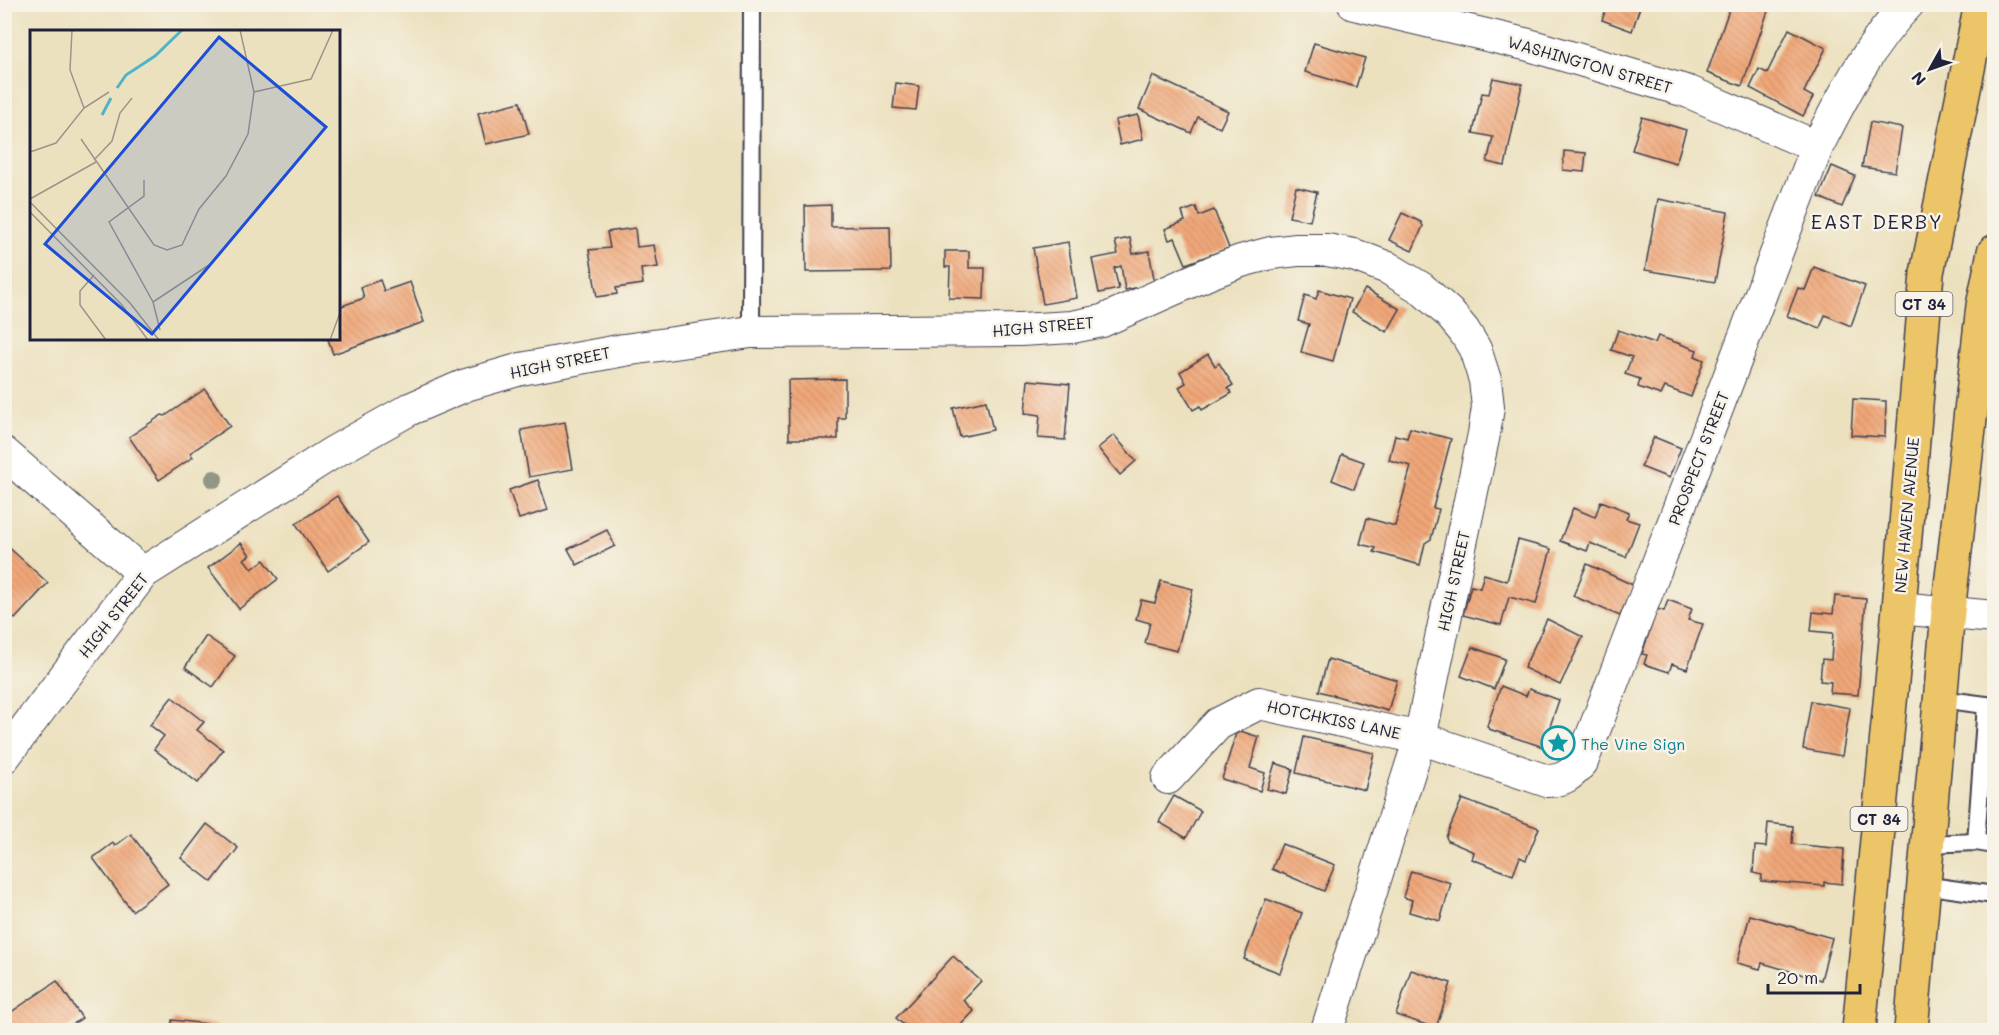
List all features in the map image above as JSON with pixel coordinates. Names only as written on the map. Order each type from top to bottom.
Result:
[{"type":"highway","name":"NEW HAVEN AVENUE","points":[[1859,1030],[1899,608],[1927,273],[1981,4]]},
{"type":"highway","name":"CT 34","points":[[1911,1030],[1948,612],[1983,306],[1995,252]]},
{"type":"street","name":"WASHINGTON STREET","points":[[1354,4],[1528,45],[1689,93],[1817,147]]},
{"type":"street","name":"PROSPECT STREET","points":[[1420,738],[1547,781],[1561,781],[1582,762],[1817,147],[1867,57],[1896,16],[1908,4]]},
{"type":"street","name":"HIGH STREET","points":[[4,757],[143,573],[332,453],[410,409],[466,386],[521,369],[571,358],[751,332],[1010,331],[1072,327],[1102,321],[1212,272],[1271,253],[1327,250],[1354,255],[1388,268],[1421,288],[1449,313],[1475,349],[1485,380],[1488,407],[1420,738],[1327,1030]]},
{"type":"street","points":[[4,453],[143,573]]},
{"type":"street","points":[[1899,608],[1995,616]]},
{"type":"street","name":"HOTCHKISS LANE","points":[[1168,778],[1218,724],[1259,703],[1420,738]]},
{"type":"lane","points":[[751,332],[752,4]]},
{"type":"lane","points":[[1940,699],[1990,707],[1976,842]]},
{"type":"lane","points":[[1927,844],[1976,842],[1995,845]]},
{"type":"lane","points":[[1923,885],[1995,895]]},
{"type":"building","points":[[1608,4],[1641,4],[1632,31],[1602,20]]},
{"type":"building","points":[[1731,4],[1749,4],[1768,11],[1742,86],[1707,73]]},
{"type":"building","points":[[1789,29],[1826,48],[1804,92],[1813,97],[1803,116],[1750,88],[1759,69],[1767,73]]},
{"type":"building","points":[[1314,43],[1365,58],[1356,87],[1305,72]]},
{"type":"building","points":[[1153,76],[1228,111],[1220,128],[1198,117],[1191,133],[1139,109]]},
{"type":"building","points":[[1493,78],[1522,84],[1505,166],[1487,162],[1493,137],[1473,133],[1482,93],[1489,94]]},
{"type":"building","points":[[896,83],[919,86],[916,110],[893,108]]},
{"type":"building","points":[[520,102],[529,134],[486,144],[478,113]]},
{"type":"building","points":[[1138,115],[1143,139],[1120,145],[1115,120]]},
{"type":"building","points":[[1642,117],[1686,130],[1676,163],[1632,150]]},
{"type":"building","points":[[1870,122],[1902,128],[1895,172],[1862,167]]},
{"type":"building","points":[[1564,151],[1586,153],[1584,172],[1563,170]]},
{"type":"building","points":[[1832,166],[1855,176],[1842,207],[1819,197]]},
{"type":"building","points":[[1296,187],[1317,192],[1310,221],[1289,217]]},
{"type":"building","points":[[1658,199],[1728,212],[1715,282],[1645,270]]},
{"type":"building","points":[[831,205],[831,227],[890,226],[891,271],[806,272],[805,206]]},
{"type":"building","points":[[1196,207],[1199,216],[1214,210],[1229,248],[1186,264],[1175,238],[1169,240],[1165,229],[1185,221],[1182,212]]},
{"type":"building","points":[[1402,213],[1421,222],[1423,226],[1412,251],[1389,240]]},
{"type":"building","points":[[635,228],[637,247],[654,245],[658,267],[641,269],[643,284],[616,288],[617,294],[597,297],[589,250],[610,248],[607,232]]},
{"type":"building","points":[[1130,238],[1133,254],[1149,251],[1155,284],[1125,290],[1121,266],[1114,268],[1119,289],[1099,293],[1092,259],[1118,254],[1115,241]]},
{"type":"building","points":[[1068,242],[1077,298],[1043,304],[1033,248]]},
{"type":"building","points":[[945,251],[969,251],[969,268],[985,268],[984,299],[949,298],[950,267],[945,267]]},
{"type":"building","points":[[1814,267],[1865,286],[1851,326],[1825,315],[1820,328],[1787,316],[1798,288],[1805,290]]},
{"type":"building","points":[[380,280],[384,291],[410,282],[424,322],[333,354],[328,340],[340,340],[340,307],[364,298],[361,287]]},
{"type":"building","points":[[1365,289],[1400,309],[1387,332],[1352,312]]},
{"type":"building","points":[[1319,290],[1350,299],[1333,361],[1301,352],[1309,324],[1298,321],[1305,295],[1316,299]]},
{"type":"building","points":[[1618,330],[1655,343],[1658,336],[1697,350],[1695,356],[1704,360],[1691,397],[1665,387],[1661,395],[1638,387],[1640,379],[1625,374],[1632,357],[1611,350]]},
{"type":"building","points":[[1208,354],[1215,366],[1219,363],[1233,385],[1228,388],[1232,393],[1202,410],[1200,406],[1193,410],[1179,387],[1186,383],[1180,372]]},
{"type":"building","points":[[845,379],[845,418],[838,418],[838,439],[789,439],[788,380]]},
{"type":"building","points":[[1028,380],[1070,384],[1065,440],[1038,438],[1040,415],[1025,413]]},
{"type":"building","points":[[205,389],[230,426],[190,453],[193,457],[159,480],[129,437]]},
{"type":"building","points":[[1853,399],[1886,401],[1885,437],[1851,435]]},
{"type":"building","points":[[986,401],[993,430],[960,437],[953,408]]},
{"type":"building","points":[[565,422],[573,469],[529,477],[521,430]]},
{"type":"building","points":[[1410,428],[1451,439],[1433,508],[1439,509],[1431,539],[1425,543],[1420,565],[1374,552],[1376,548],[1360,544],[1367,518],[1395,526],[1411,466],[1389,460],[1395,435],[1407,438]]},
{"type":"building","points":[[1114,435],[1136,461],[1120,475],[1098,448]]},
{"type":"building","points":[[1654,437],[1681,448],[1669,478],[1641,467]]},
{"type":"building","points":[[1342,454],[1364,462],[1354,489],[1332,480]]},
{"type":"building","points":[[538,480],[548,510],[519,519],[509,490]]},
{"type":"building","points":[[337,496],[369,542],[328,571],[296,524]]},
{"type":"building","points":[[1601,501],[1629,512],[1626,519],[1639,523],[1626,557],[1590,543],[1587,551],[1560,541],[1573,508],[1595,517]]},
{"type":"building","points":[[607,530],[615,546],[577,565],[568,549]]},
{"type":"building","points":[[1518,540],[1551,549],[1536,604],[1509,597],[1501,625],[1463,615],[1471,586],[1480,588],[1484,574],[1507,581]]},
{"type":"building","points":[[4,543],[48,583],[15,619],[4,609]]},
{"type":"building","points":[[241,543],[250,555],[244,559],[252,569],[264,560],[278,579],[239,609],[208,568]]},
{"type":"building","points":[[1587,564],[1633,585],[1620,616],[1573,596]]},
{"type":"building","points":[[1161,581],[1193,589],[1177,651],[1145,643],[1150,623],[1136,619],[1141,600],[1155,603]]},
{"type":"building","points":[[1835,596],[1866,599],[1858,695],[1830,693],[1831,682],[1820,681],[1822,659],[1831,660],[1833,633],[1811,631],[1813,612],[1833,614]]},
{"type":"building","points":[[1668,600],[1692,609],[1688,620],[1703,624],[1687,669],[1672,664],[1669,672],[1644,664],[1647,655],[1642,654],[1657,609],[1664,611]]},
{"type":"building","points":[[1547,619],[1583,637],[1560,685],[1524,668]]},
{"type":"building","points":[[206,636],[235,656],[213,687],[185,667]]},
{"type":"building","points":[[1472,647],[1505,659],[1494,689],[1461,676]]},
{"type":"building","points":[[1328,659],[1397,680],[1388,711],[1319,691]]},
{"type":"building","points":[[1501,686],[1526,696],[1529,689],[1559,700],[1543,747],[1489,729],[1487,726]]},
{"type":"building","points":[[172,697],[204,722],[197,730],[223,750],[198,783],[154,749],[164,736],[150,725]]},
{"type":"building","points":[[1811,701],[1850,708],[1842,756],[1803,749]]},
{"type":"building","points":[[1237,730],[1259,737],[1250,768],[1265,773],[1260,791],[1222,779]]},
{"type":"building","points":[[1304,737],[1374,753],[1365,790],[1296,773]]},
{"type":"building","points":[[1987,743],[1994,743],[1994,795],[1985,794]]},
{"type":"building","points":[[1275,763],[1293,769],[1286,794],[1267,789]]},
{"type":"building","points":[[1174,796],[1201,811],[1186,838],[1159,822]]},
{"type":"building","points":[[1462,799],[1539,828],[1526,860],[1520,857],[1513,875],[1472,859],[1474,852],[1448,841],[1446,837]]},
{"type":"building","points":[[1768,823],[1793,826],[1792,844],[1844,849],[1842,884],[1824,882],[1824,886],[1761,881],[1762,875],[1753,873],[1755,846],[1766,847]]},
{"type":"building","points":[[207,824],[238,848],[212,882],[181,858]]},
{"type":"building","points":[[131,834],[168,884],[132,911],[93,858],[113,843],[115,846]]},
{"type":"building","points":[[1282,844],[1335,865],[1324,891],[1272,869]]},
{"type":"building","points":[[1411,871],[1451,883],[1440,921],[1409,912],[1412,900],[1403,897]]},
{"type":"building","points":[[1266,899],[1302,913],[1280,973],[1244,959]]},
{"type":"building","points":[[1750,915],[1832,938],[1821,980],[1762,963],[1760,969],[1737,963]]},
{"type":"building","points":[[953,956],[981,981],[963,1000],[974,1011],[956,1030],[909,1030],[896,1018]]},
{"type":"building","points":[[1411,970],[1451,983],[1436,1028],[1396,1015]]},
{"type":"building","points":[[57,981],[82,1018],[64,1030],[7,1030],[4,1026],[4,1017]]},
{"type":"building","points":[[172,1020],[217,1025],[216,1030],[171,1030]]},
{"type":"place","name":"The Vine Sign","points":[[1558,743]]},
{"type":"district","name":"EAST DERBY","points":[[1877,221]]}]
